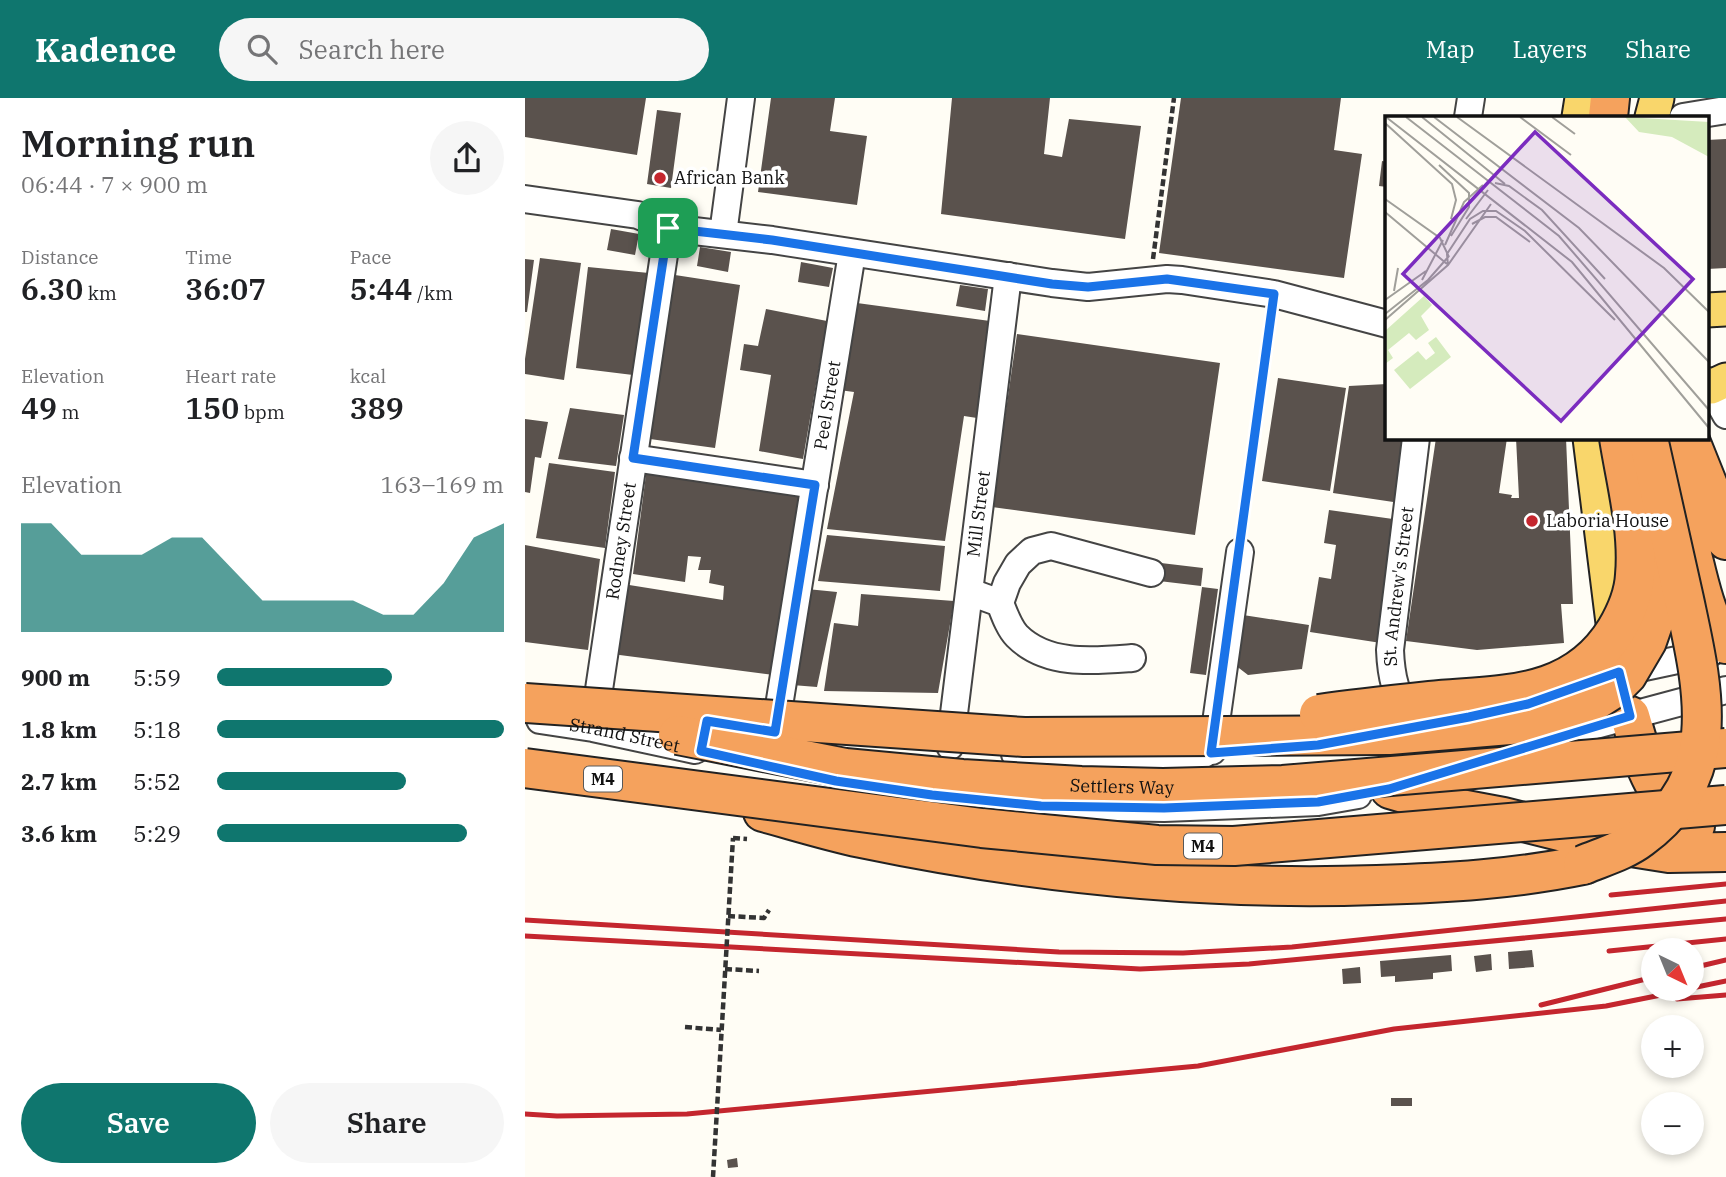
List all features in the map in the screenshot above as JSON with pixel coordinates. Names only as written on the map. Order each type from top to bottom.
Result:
[{"type":"highway","points":[[1608,116],[1610,98]]},
{"type":"highway","points":[[1630,116],[1633,98]]},
{"type":"highway","points":[[1119,737],[1401,704],[1525,693],[1559,682],[1577,672],[1595,658],[1609,641],[1624,618],[1632,597],[1636,556],[1619,439]]},
{"type":"highway","points":[[525,704],[1011,736],[1388,735],[1535,723],[1567,715],[1613,689],[1640,656],[1655,618],[1659,597],[1656,556],[1637,439]]},
{"type":"highway","points":[[1583,865],[1617,852],[1640,839],[1667,814],[1691,779],[1703,733],[1700,678],[1648,439]]},
{"type":"highway","points":[[1673,439],[1705,487]]},
{"type":"highway","points":[[1689,439],[1726,540]]},
{"type":"highway","points":[[1707,439],[1703,599],[1711,620],[1726,644]]},
{"type":"highway","name":"Settlers Way","points":[[525,704],[845,768],[1081,786],[1283,785],[1726,748]]},
{"type":"highway","points":[[1630,716],[1644,765],[1662,797],[1680,816],[1696,827],[1726,840]]},
{"type":"highway","name":"M4","points":[[525,768],[982,828],[1157,845],[1221,846],[1433,831],[1726,805]]},
{"type":"highway","points":[[682,790],[860,838],[1096,875],[1259,887],[1391,885],[1522,875],[1625,856],[1650,847],[1675,832],[1694,817],[1726,779]]},
{"type":"highway","points":[[1389,789],[1455,808],[1612,844],[1669,853],[1726,852]]},
{"type":"main road","points":[[1579,116],[1582,98]]},
{"type":"main road","points":[[1652,116],[1657,98]]},
{"type":"main road","points":[[1590,439],[1619,672],[1630,716]]},
{"type":"street","points":[[723,234],[741,98]]},
{"type":"street","points":[[1468,116],[1471,98]]},
{"type":"street","points":[[1689,116],[1726,110]]},
{"type":"street","points":[[525,199],[638,215],[668,228],[1088,287],[1150,280],[1182,280],[1274,294],[1385,323]]},
{"type":"street","name":"Rodney Street","points":[[593,728],[668,228]]},
{"type":"street","name":"Peel Street","points":[[769,766],[852,253]]},
{"type":"street","name":"Mill Street","points":[[949,749],[1008,276]]},
{"type":"street","name":"St. Andrew's Street","points":[[1416,439],[1390,650],[1396,691],[1422,726]]},
{"type":"street","points":[[633,458],[815,485]]},
{"type":"street","points":[[1000,603],[1018,564],[1033,551],[1051,546],[1151,573]]},
{"type":"street","points":[[1211,753],[1240,552]]},
{"type":"street","points":[[970,592],[1000,603],[1016,635],[1034,649],[1063,659],[1097,661],[1132,658]]},
{"type":"street","name":"Strand Street","points":[[525,686],[775,732],[949,749],[1121,758],[1318,745],[1528,704],[1619,672],[1726,650]]},
{"type":"street","name":"Strand Street","points":[[525,718],[593,728],[836,781],[932,795],[1041,806],[1164,808],[1304,803],[1389,789],[1630,716],[1726,690]]},
{"type":"street","points":[[525,785],[625,797],[660,793],[686,776],[701,751],[707,721]]},
{"type":"path","points":[[1150,280],[1174,98]]},
{"type":"path","points":[[1240,552],[1274,294]]},
{"type":"path","points":[[713,1177],[733,838]]},
{"type":"path","points":[[729,916],[764,918],[769,910]]},
{"type":"path","points":[[725,969],[759,971]]},
{"type":"path","points":[[685,1027],[721,1030]]},
{"type":"building","points":[[525,98],[646,98],[637,155],[525,137]]},
{"type":"building","points":[[771,98],[835,98],[830,131],[867,136],[857,205],[758,192]]},
{"type":"building","points":[[952,98],[1050,98],[1044,154],[1062,157],[1069,119],[1141,126],[1125,239],[941,214]]},
{"type":"building","points":[[1181,98],[1341,98],[1334,150],[1362,154],[1344,278],[1159,253]]},
{"type":"building","points":[[657,110],[681,113],[671,188],[647,184]]},
{"type":"building","points":[[1726,139],[1726,268],[1709,269],[1709,140]]},
{"type":"building","points":[[1382,161],[1385,162],[1385,187],[1379,186]]},
{"type":"building","points":[[611,229],[639,234],[635,255],[607,250]]},
{"type":"building","points":[[700,247],[731,252],[728,272],[697,266]]},
{"type":"building","points":[[540,258],[581,263],[564,380],[525,374]]},
{"type":"building","points":[[525,259],[534,260],[527,312],[525,312]]},
{"type":"building","points":[[801,262],[833,268],[829,287],[798,282]]},
{"type":"building","points":[[588,267],[649,273],[633,375],[576,368]]},
{"type":"building","points":[[675,275],[740,285],[715,448],[650,439]]},
{"type":"building","points":[[960,285],[988,289],[985,311],[956,306]]},
{"type":"building","points":[[857,303],[990,321],[977,418],[964,416],[945,541],[827,529],[854,392],[839,390]]},
{"type":"building","points":[[766,309],[827,321],[803,459],[759,451],[771,375],[740,370],[744,344],[758,346]]},
{"type":"building","points":[[1017,334],[1220,363],[1195,535],[992,507]]},
{"type":"building","points":[[1278,378],[1346,388],[1330,491],[1262,481]]},
{"type":"building","points":[[1385,384],[1385,439],[1410,439],[1400,503],[1333,493],[1349,386]]},
{"type":"building","points":[[570,408],[624,415],[616,466],[558,459]]},
{"type":"building","points":[[525,419],[548,422],[541,458],[535,457],[530,493],[525,492]]},
{"type":"building","name":"Laboria House","points":[[1436,439],[1507,439],[1499,493],[1519,498],[1516,439],[1566,439],[1573,604],[1561,604],[1564,643],[1477,650],[1406,641]]},
{"type":"building","points":[[549,463],[615,472],[605,548],[536,538]]},
{"type":"building","points":[[647,467],[805,491],[774,675],[612,654],[623,584],[723,600],[724,586],[709,583],[711,570],[698,570],[701,557],[688,556],[685,582],[633,574]]},
{"type":"building","points":[[1329,510],[1400,520],[1381,643],[1310,632],[1319,577],[1331,579],[1336,545],[1324,543]]},
{"type":"building","points":[[827,535],[945,546],[940,591],[818,581]]},
{"type":"building","points":[[525,545],[600,559],[588,650],[525,642]]},
{"type":"building","points":[[1161,563],[1203,568],[1201,586],[1159,581]]},
{"type":"building","points":[[1202,587],[1218,589],[1206,675],[1190,673]]},
{"type":"building","points":[[807,589],[837,592],[817,687],[792,685]]},
{"type":"building","points":[[861,594],[954,601],[938,693],[824,691],[834,623],[858,626]]},
{"type":"building","points":[[1243,615],[1309,625],[1302,669],[1248,675],[1235,665]]},
{"type":"building","points":[[1532,950],[1534,967],[1509,969],[1508,952]]},
{"type":"building","points":[[1491,954],[1492,970],[1476,972],[1474,956]]},
{"type":"building","points":[[1451,955],[1452,971],[1433,973],[1433,979],[1395,982],[1395,976],[1381,977],[1380,961]]},
{"type":"building","points":[[1360,967],[1361,983],[1343,984],[1342,969]]},
{"type":"building","points":[[1391,1098],[1412,1098],[1412,1106],[1391,1106]]},
{"type":"building","points":[[737,1158],[738,1167],[728,1168],[727,1160]]},
{"type":"railway","points":[[1611,895],[1726,884]]},
{"type":"railway","points":[[525,920],[1059,952],[1183,953],[1292,947],[1726,901]]},
{"type":"railway","points":[[525,936],[1140,969],[1249,964],[1726,919]]},
{"type":"railway","points":[[1609,951],[1726,939]]},
{"type":"railway","points":[[1705,965],[1726,960]]},
{"type":"railway","points":[[1541,1005],[1641,980]]},
{"type":"railway","points":[[1705,985],[1726,981]]},
{"type":"railway","points":[[1705,997],[1726,995]]},
{"type":"railway","points":[[525,1114],[687,1114],[1198,1066],[1394,1029],[1606,1006],[1641,999]]},
{"type":"place","name":"African Bank","points":[[660,178]]},
{"type":"place","name":"Laboria House","points":[[1532,521]]},
{"type":"route","points":[[668,228],[772,240],[1052,284],[1088,287],[1167,279],[1274,294],[1211,753],[1318,745],[1469,717],[1528,704],[1619,672],[1630,716],[1389,789],[1318,802],[1164,808],[1041,806],[932,795],[836,781],[701,751],[707,721],[775,732],[815,485],[633,458],[668,228]]}]
